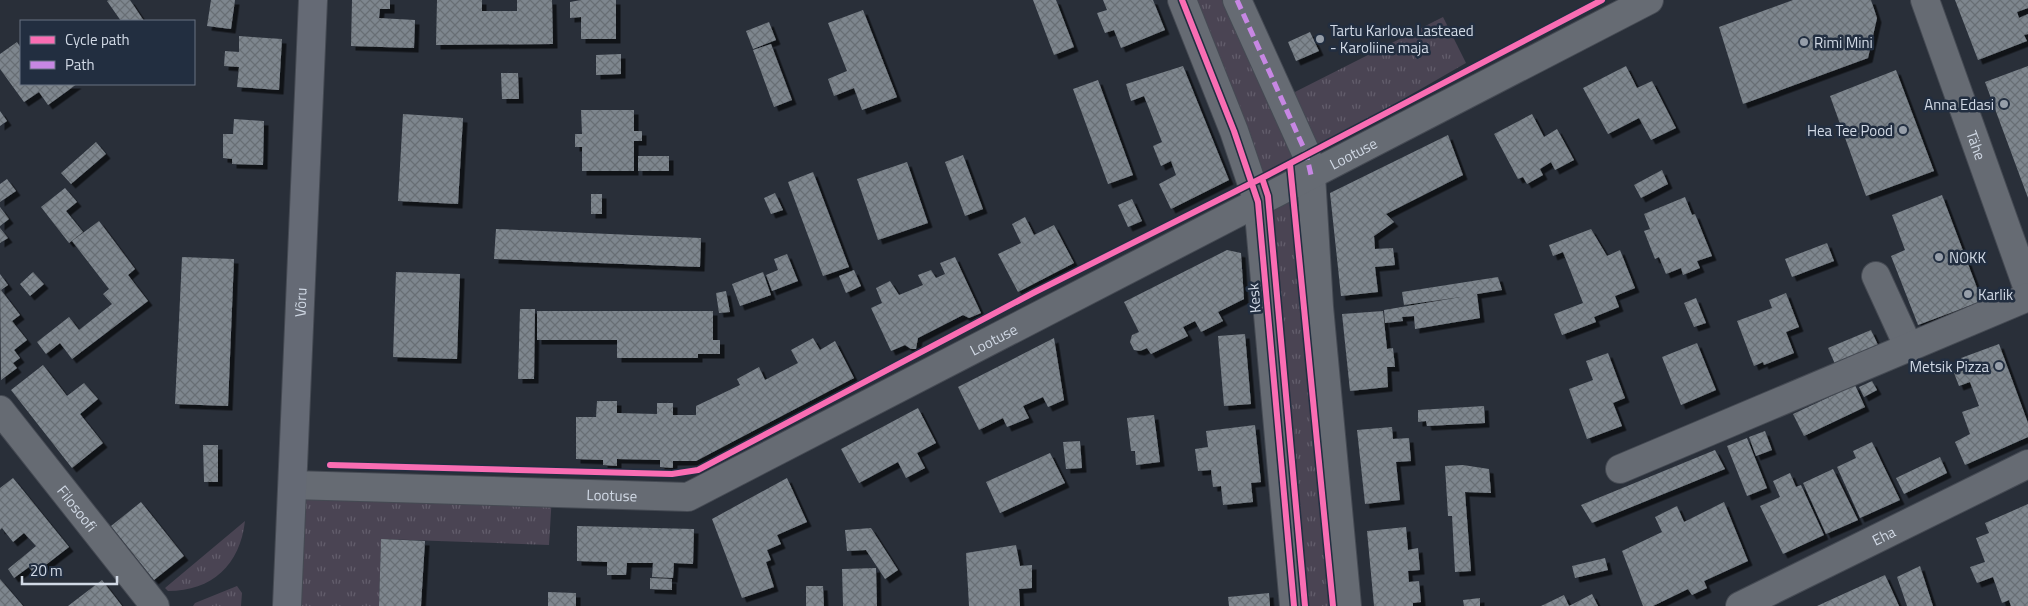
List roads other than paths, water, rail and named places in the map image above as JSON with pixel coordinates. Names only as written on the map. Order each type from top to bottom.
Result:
[{"type":"main road","name":"Võru","points":[[287,606],[313,0]]},
{"type":"street","name":"Kesk","points":[[1182,0],[1234,131],[1258,202],[1294,606]]},
{"type":"street","points":[[1237,0],[1306,154],[1311,175],[1319,307],[1347,606]]},
{"type":"street","name":"Lootuse","points":[[293,484],[688,497],[1649,0]]},
{"type":"street","name":"Tähe","points":[[1925,0],[2028,289]]},
{"type":"street","points":[[1876,276],[1909,348]]},
{"type":"street","points":[[1620,469],[2028,297]]},
{"type":"street","name":"Filosoofi","points":[[0,410],[155,606]]},
{"type":"street","name":"Eha","points":[[1740,606],[2028,464]]},
{"type":"place","name":"Tartu Karlova Lasteaed - Karoliine maja","points":[[1320,39]]},
{"type":"place","name":"Rimi Mini","points":[[1804,42]]},
{"type":"place","name":"Anna Edasi","points":[[2004,104]]},
{"type":"place","name":"Hea Tee Pood","points":[[1903,130]]},
{"type":"place","name":"NOKK","points":[[1939,257]]},
{"type":"place","name":"Karlik","points":[[1968,294]]},
{"type":"place","name":"Metsik Pizza","points":[[1999,366]]}]
